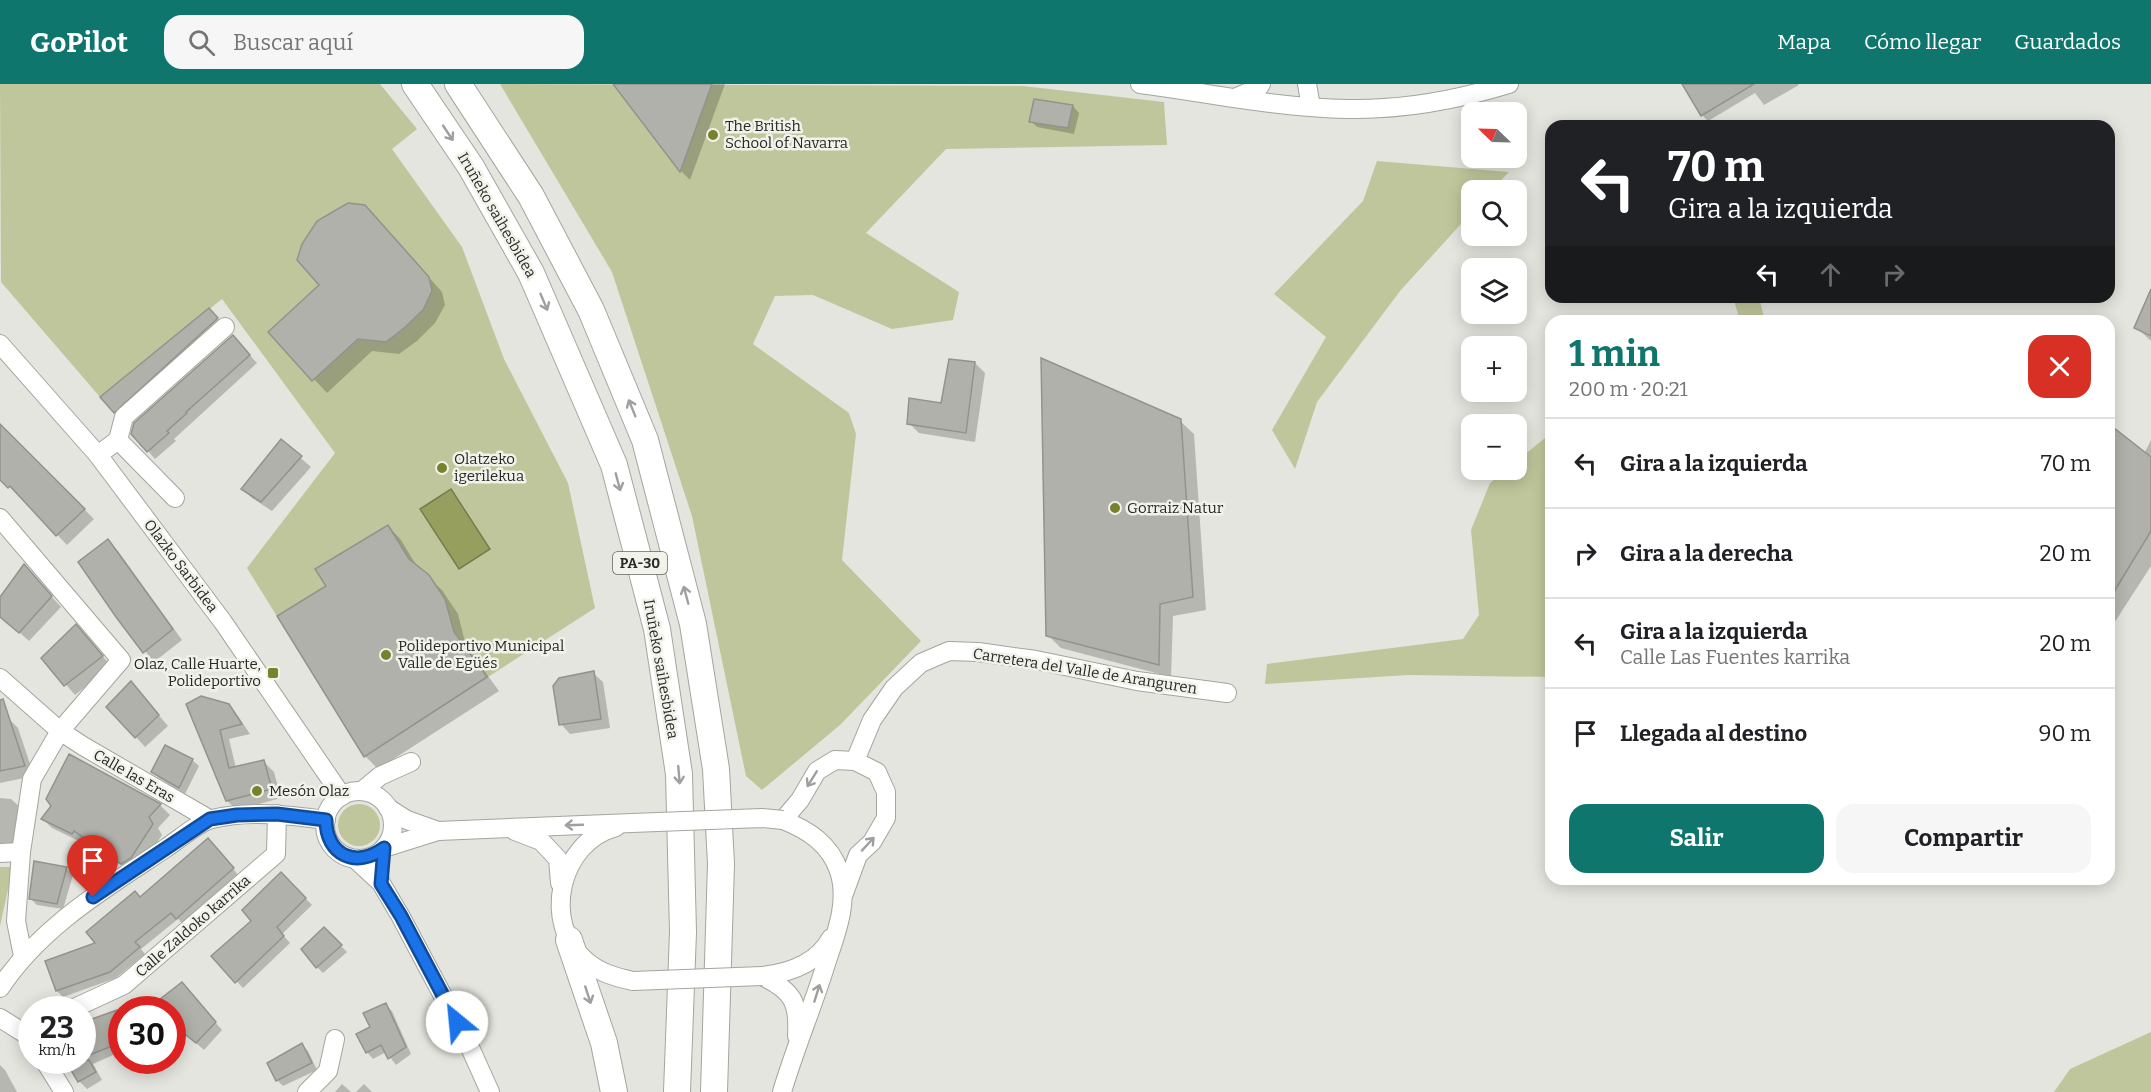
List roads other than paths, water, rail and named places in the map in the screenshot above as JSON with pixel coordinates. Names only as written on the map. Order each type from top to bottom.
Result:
[{"type":"highway","name":"Iruñeko saihesbidea","points":[[415,84],[471,167],[531,273],[614,465],[657,629],[679,774],[683,932],[677,1092]]},
{"type":"highway","name":"PA-30","points":[[458,84],[531,196],[591,310],[645,440],[695,635],[716,769],[721,864],[714,1092]]},
{"type":"highway","points":[[475,84],[543,191],[591,310]]},
{"type":"highway","points":[[695,635],[717,726],[730,847],[732,879],[727,1092]]},
{"type":"highway","points":[[569,940],[604,1043],[614,1092]]},
{"type":"street","points":[[1140,84],[1311,108],[1350,109],[1429,104],[1509,84]]},
{"type":"street","points":[[1237,97],[1261,84]]},
{"type":"street","points":[[1307,84],[1311,108]]},
{"type":"street","points":[[98,455],[118,440],[124,417],[225,327]]},
{"type":"street","name":"Olazko Sarbidea","points":[[1,344],[98,455],[223,621],[342,796]]},
{"type":"street","points":[[118,440],[175,498]]},
{"type":"street","points":[[0,518],[121,660],[60,731],[32,778],[21,852],[16,921],[23,956]]},
{"type":"street","name":"Carretera del Valle de Aranguren","points":[[855,761],[872,720],[894,688],[921,663],[949,651],[978,652],[1036,660],[1137,681],[1227,693]]},
{"type":"street","name":"Calle las Eras","points":[[0,678],[60,731],[83,747],[210,819]]},
{"type":"street","points":[[782,1092],[840,922],[843,896],[858,855],[872,842],[886,818],[886,792],[877,772],[855,761],[835,760],[817,771],[800,800],[783,820]]},
{"type":"street","points":[[362,791],[380,776],[411,762],[387,783],[385,804],[392,818],[393,829],[384,848],[381,884]]},
{"type":"street","points":[[438,831],[407,820],[373,794],[362,791],[342,796],[334,803],[326,820],[329,841],[344,856],[355,859],[375,855],[384,848],[438,831],[762,818],[783,820],[807,830],[826,847],[839,870],[843,896]]},
{"type":"street","points":[[0,988],[23,956],[77,908],[210,819],[237,815],[277,814],[326,820]]},
{"type":"street","name":"Calle Zaldoko karrika","points":[[96,998],[124,986],[276,854],[277,814]]},
{"type":"street","points":[[561,889],[569,864],[585,844],[607,830],[632,823]]},
{"type":"street","points":[[508,828],[541,841],[558,859],[561,915],[569,940],[585,961],[607,975],[633,981],[784,974],[808,963],[827,945],[840,922]]},
{"type":"street","points":[[0,853],[21,852]]},
{"type":"street","points":[[355,859],[381,884],[401,916],[468,1043],[490,1092]]},
{"type":"street","points":[[762,976],[776,983],[793,999],[798,1017],[796,1047]]},
{"type":"street","points":[[0,1018],[18,1028]]},
{"type":"street","points":[[307,1092],[328,1071],[335,1039]]},
{"type":"street","points":[[53,1074],[64,1092]]},
{"type":"place","name":"The British School of Navarra","points":[[713,135]]},
{"type":"place","name":"Olatzeko igerilekua","points":[[442,468]]},
{"type":"place","name":"Gorraiz Natur","points":[[1115,508]]},
{"type":"place","name":"Polideportivo Municipal Valle de Egüés","points":[[386,655]]},
{"type":"place","name":"Olaz, Calle Huarte, Polideportivo","points":[[273,673]]},
{"type":"place","name":"Mesón Olaz","points":[[257,791]]}]
